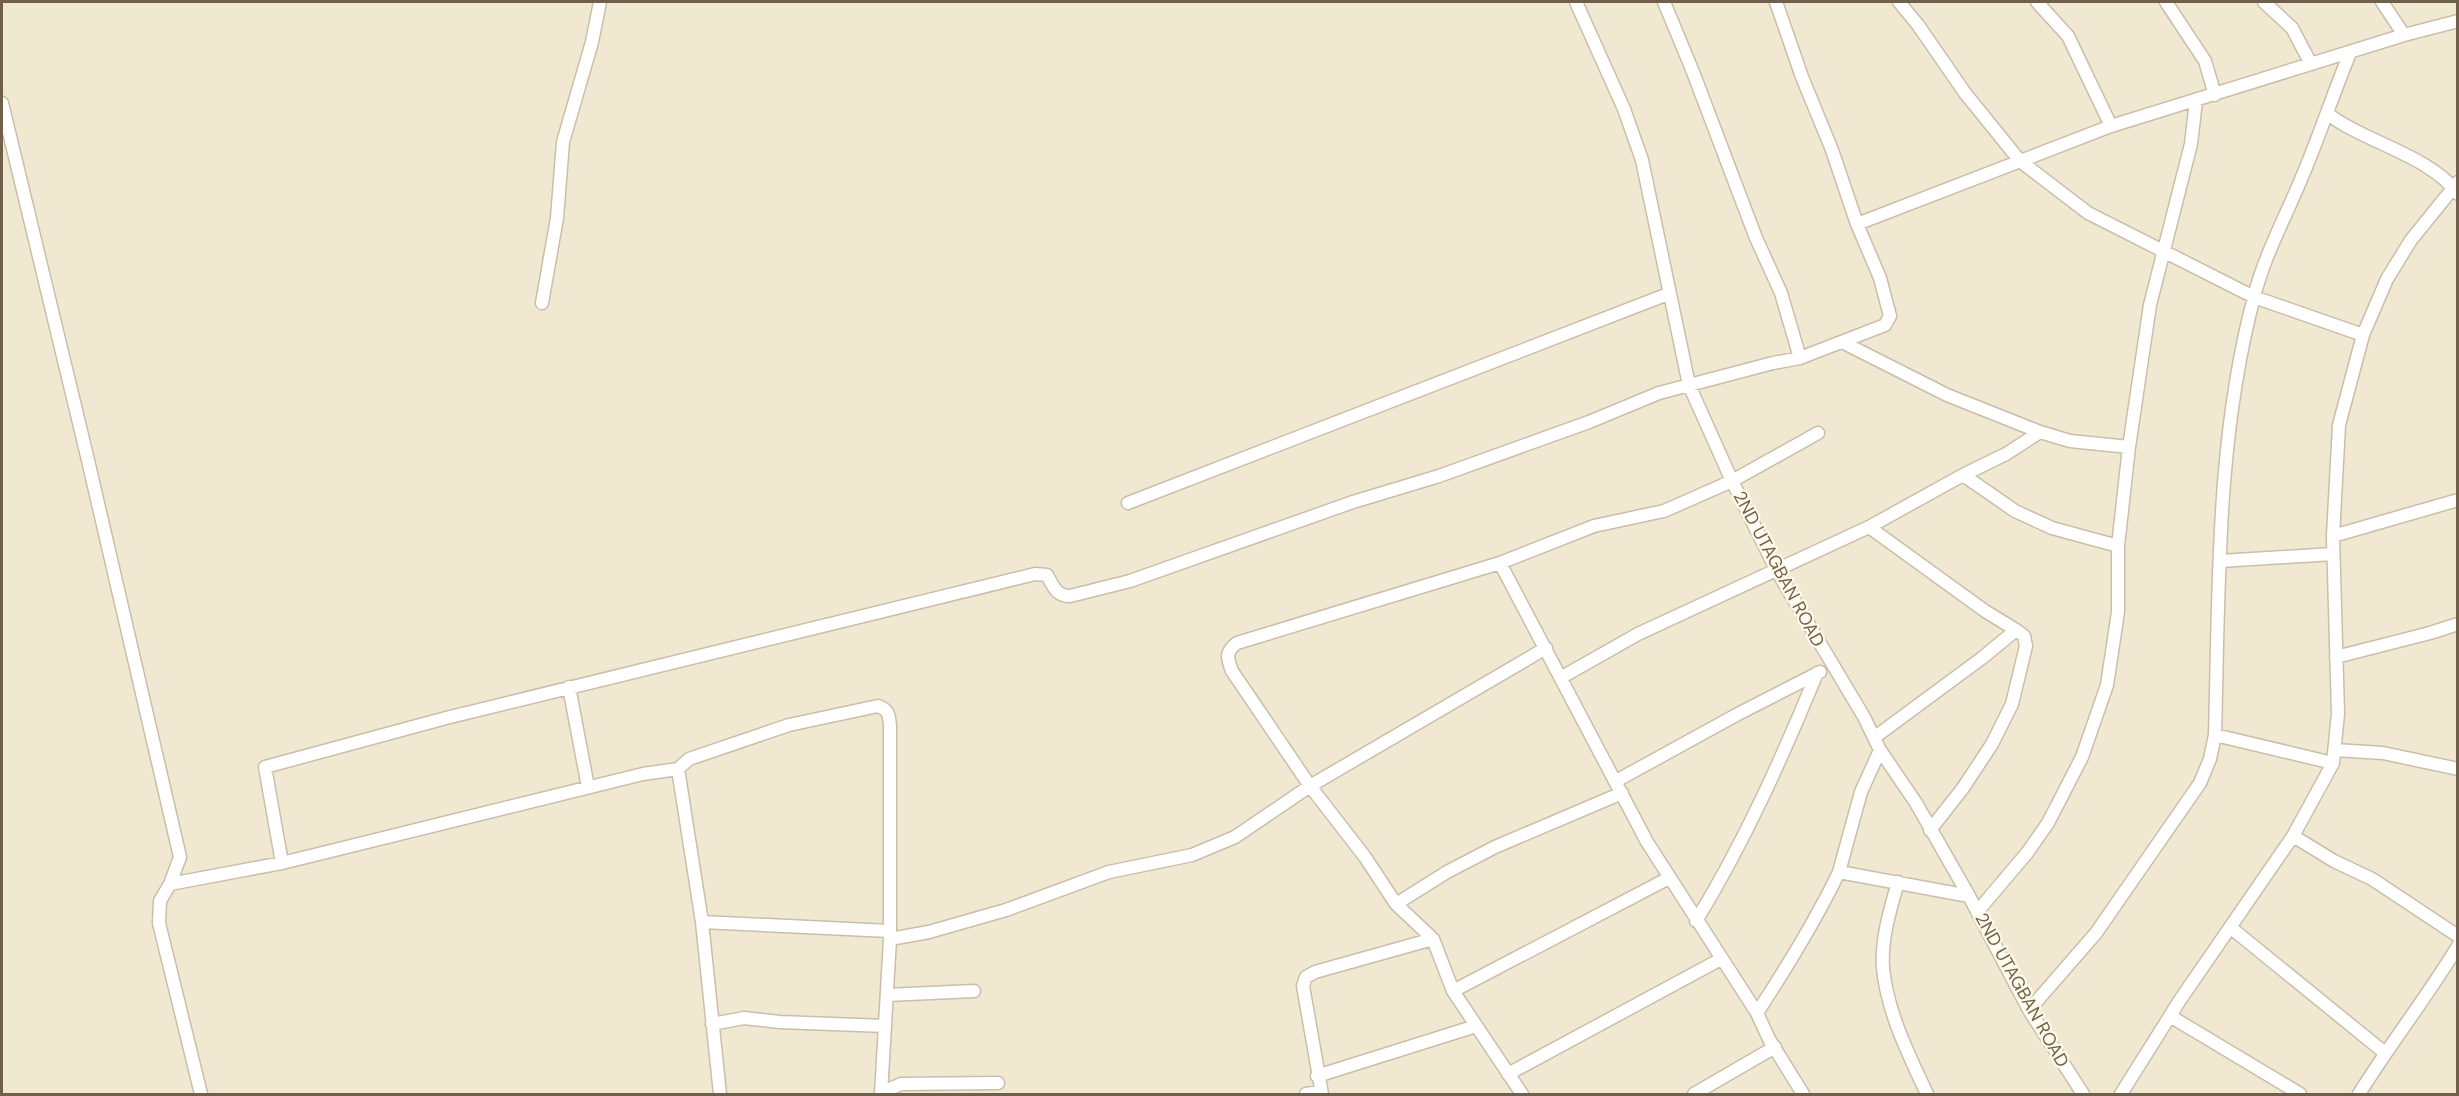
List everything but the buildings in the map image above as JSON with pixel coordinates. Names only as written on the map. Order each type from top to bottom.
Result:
[{"type":"street","points":[[542,303],[557,218],[563,142],[592,42],[600,2]]},
{"type":"street","name":"2ND UTAGBAN ROAD","points":[[1576,2],[1624,109],[1642,160],[1668,294],[1689,385],[1732,482],[1777,571],[1875,737],[1880,750],[1916,803],[1969,896],[2029,1010],[2083,1095]]},
{"type":"street","points":[[1664,2],[1694,72],[1756,238],[1781,293],[1800,358]]},
{"type":"street","points":[[282,863],[265,767],[569,687],[1035,574],[1047,575],[1056,591],[1062,596],[1130,581],[1353,502],[1450,472],[1589,422],[1659,393],[1800,358],[1885,325],[1890,316],[1880,278],[1857,224],[1832,150],[1776,2]]},
{"type":"street","points":[[1899,2],[1965,93],[2020,161],[2088,213],[2253,297],[2363,335]]},
{"type":"street","points":[[2037,2],[2068,36],[2112,126]]},
{"type":"street","points":[[2166,2],[2205,62],[2215,95]]},
{"type":"street","points":[[2264,2],[2292,28],[2311,64]]},
{"type":"street","points":[[2382,2],[2404,35]]},
{"type":"street","points":[[1857,224],[2112,126],[2404,35],[2457,21]]},
{"type":"street","points":[[2029,1010],[2096,933],[2200,783],[2211,759],[2215,735],[2225,457],[2231,400],[2253,297],[2264,262],[2328,114],[2350,53]]},
{"type":"street","points":[[1977,912],[2027,854],[2048,823],[2082,757],[2107,685],[2118,612],[2118,546],[2129,447],[2150,305],[2190,144],[2196,101]]},
{"type":"street","points":[[2,103],[90,467],[180,857],[170,884],[160,901],[159,923],[201,1095]]},
{"type":"street","points":[[2121,1095],[2170,1016],[2293,836],[2333,763],[2338,714],[2333,536],[2339,425],[2363,335],[2387,279],[2411,240],[2456,188],[2412,160],[2342,125],[2328,114]]},
{"type":"street","points":[[1128,503],[1668,294]]},
{"type":"street","points":[[1842,342],[1947,395],[2040,432],[2070,441],[2129,447]]},
{"type":"street","points":[[1562,677],[1638,634],[1869,527],[1962,475],[2006,454],[2040,432]]},
{"type":"street","points":[[1522,1095],[1453,991],[1433,939],[1396,904],[1365,857],[1310,786],[1232,671],[1227,659],[1229,649],[1237,643],[1323,615],[1407,593],[1500,563],[1594,526],[1664,511],[1732,482],[1818,433]]},
{"type":"street","points":[[1962,475],[2015,511],[2052,528],[2118,546]]},
{"type":"street","points":[[2333,536],[2457,500]]},
{"type":"street","points":[[1869,527],[2024,636],[2026,646],[2012,704],[1992,744],[1963,788],[1930,830]]},
{"type":"street","points":[[2220,561],[2333,554]]},
{"type":"street","points":[[1500,563],[1669,878],[1757,1013],[1803,1095]]},
{"type":"street","points":[[2336,657],[2457,624]]},
{"type":"street","points":[[1875,737],[2016,630]]},
{"type":"street","points":[[702,922],[890,935],[930,932],[1006,910],[1109,872],[1192,855],[1235,837],[1310,786],[1546,648]]},
{"type":"street","points":[[1616,781],[1832,666]]},
{"type":"street","points":[[1696,921],[1740,843],[1796,724],[1817,673]]},
{"type":"street","points":[[569,687],[588,787]]},
{"type":"street","points":[[170,884],[282,863],[588,787],[643,774],[678,769],[689,759],[789,725],[878,705],[885,708],[889,714],[890,726],[890,935],[881,1094],[901,1084],[998,1083]]},
{"type":"street","points":[[2215,735],[2333,763]]},
{"type":"street","points":[[1757,1013],[1821,911],[1839,872],[1861,792],[1880,750]]},
{"type":"street","points":[[2335,750],[2383,753],[2457,769]]},
{"type":"street","points":[[678,769],[702,922],[720,1095]]},
{"type":"street","points":[[1396,904],[1447,872],[1495,847],[1622,794]]},
{"type":"street","points":[[2293,836],[2334,861],[2372,879],[2457,936]]},
{"type":"street","points":[[1839,872],[1969,896]]},
{"type":"street","points":[[1453,991],[1669,878]]},
{"type":"street","points":[[1898,882],[1884,939],[1883,967],[1894,1015],[1927,1095]]},
{"type":"street","points":[[2230,927],[2385,1053]]},
{"type":"street","points":[[1306,1095],[1321,1094],[1303,986],[1306,977],[1315,972],[1433,939]]},
{"type":"street","points":[[2359,1095],[2385,1053],[2431,991],[2457,946]]},
{"type":"street","points":[[1508,1074],[1721,958]]},
{"type":"street","points":[[887,995],[974,991]]},
{"type":"street","points":[[2170,1016],[2300,1095]]},
{"type":"street","points":[[712,1024],[744,1018],[780,1022],[885,1026]]},
{"type":"street","points":[[1317,1076],[1476,1026]]},
{"type":"street","points":[[1694,1095],[1775,1047]]},
{"type":"shaded area","points":[[2,2],[2457,2],[2457,1094],[2,1094]]}]
